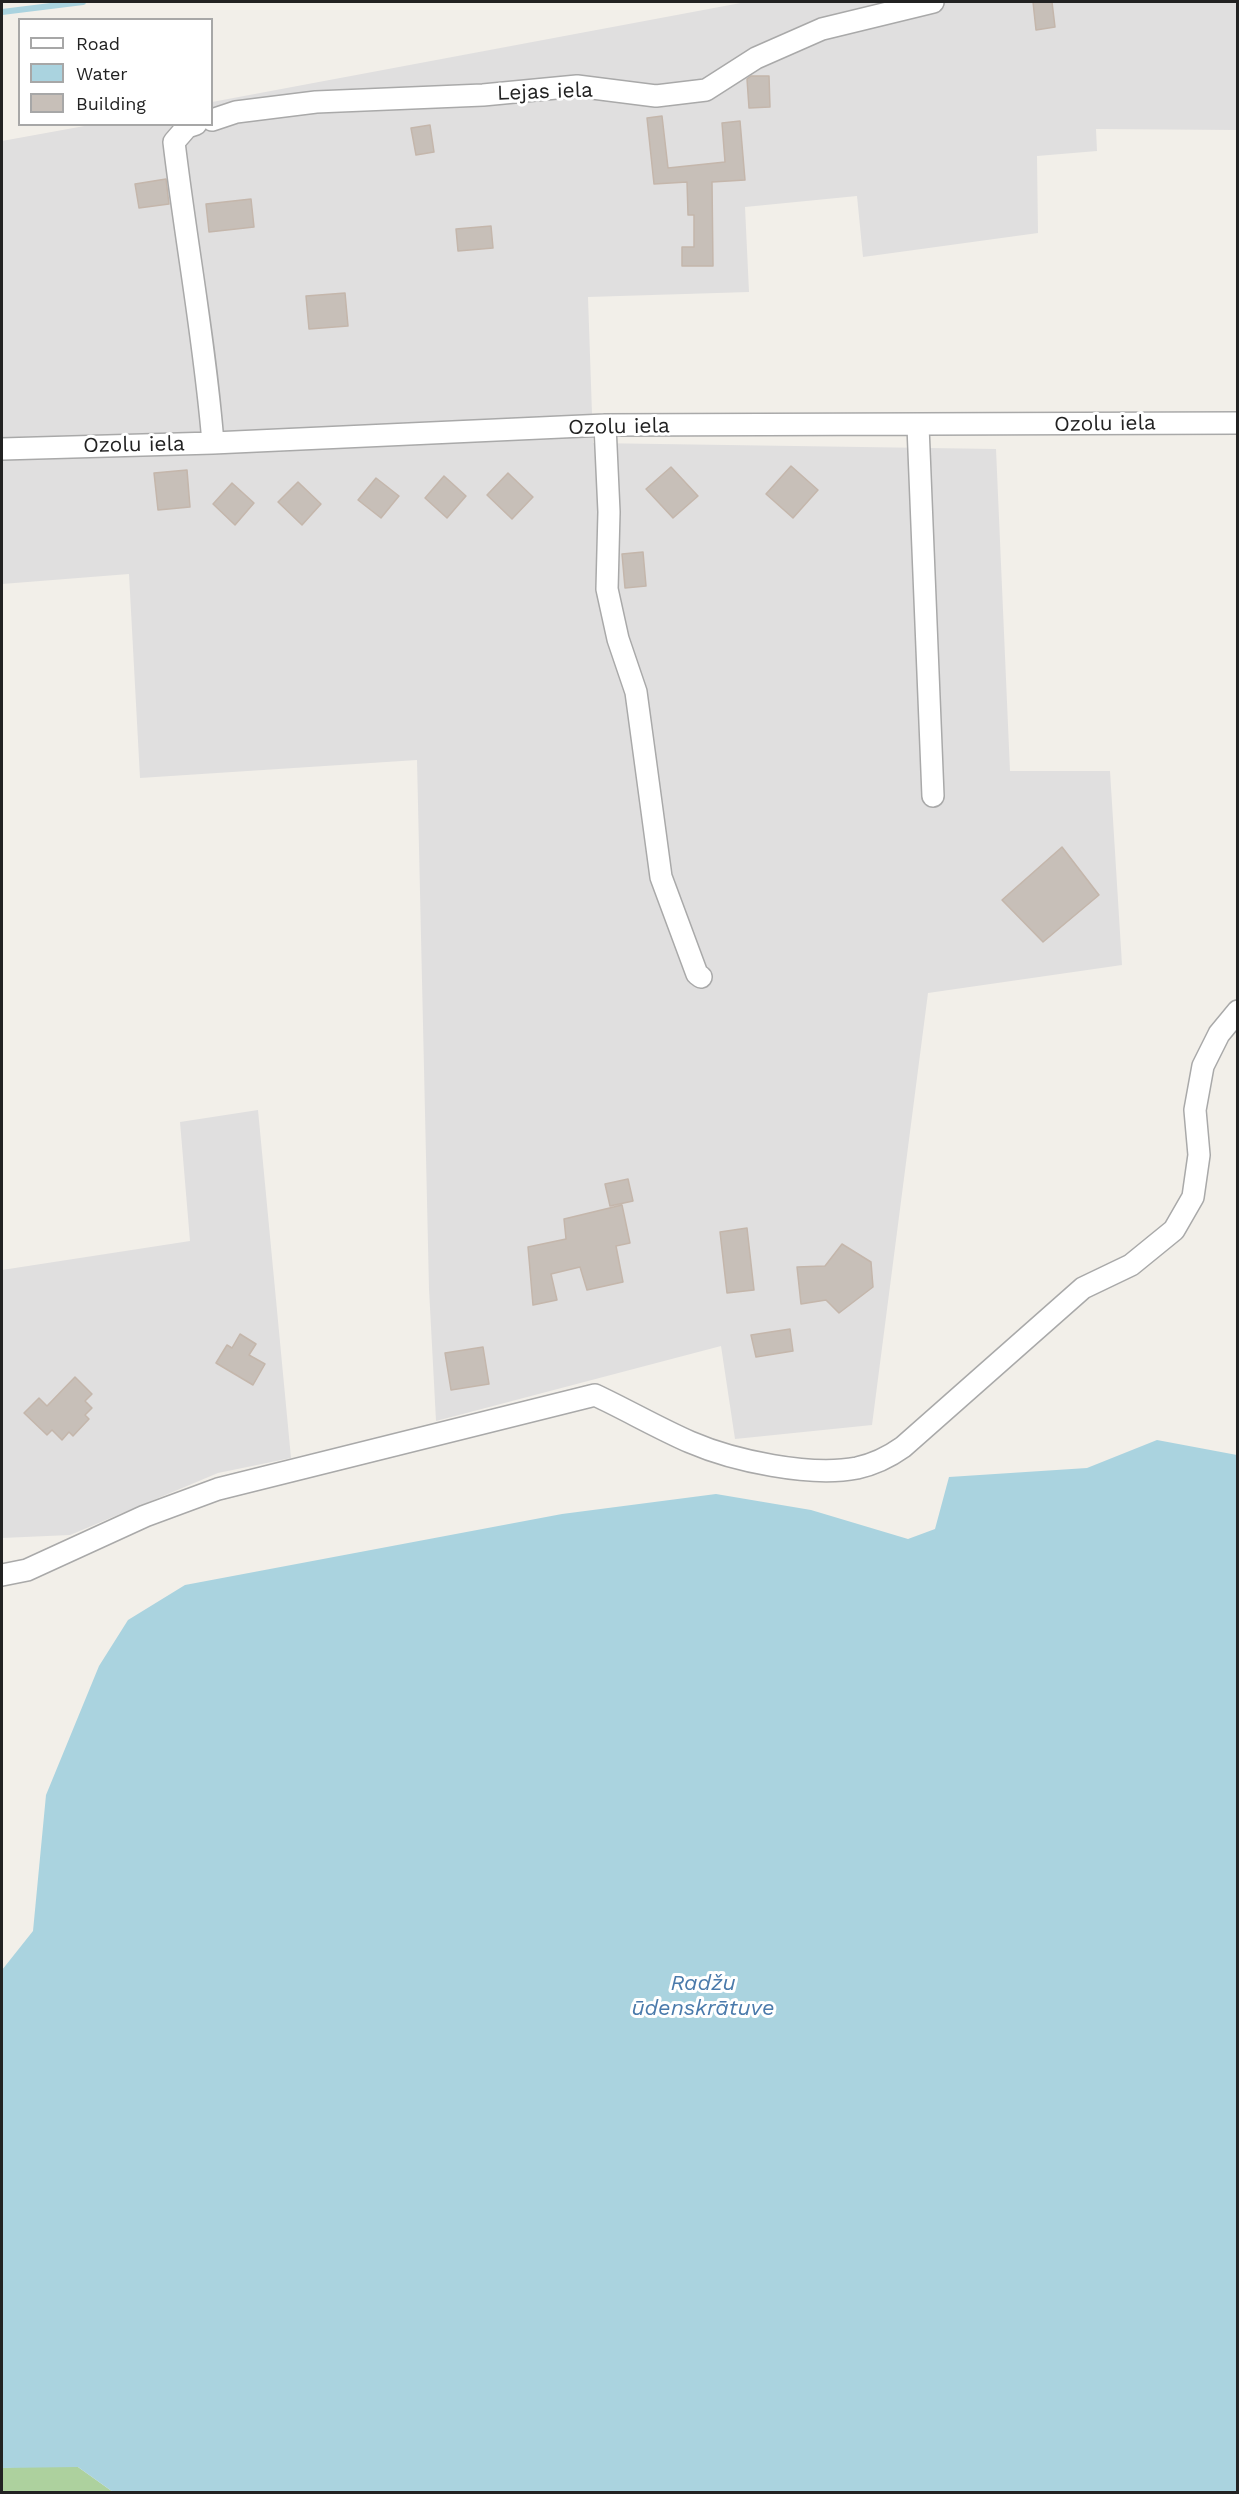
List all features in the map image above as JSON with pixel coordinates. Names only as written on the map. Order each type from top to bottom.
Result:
[{"type":"street","name":"Lejas iela","points":[[213,120],[236,112],[316,102],[483,95],[577,86],[657,96],[706,90],[756,58],[822,29],[933,2]]},
{"type":"street","points":[[190,126],[174,142],[187,253],[207,366],[213,443]]},
{"type":"street","name":"Ozolu iela","points":[[2,449],[213,443],[605,425],[918,426],[1238,423]]},
{"type":"street","points":[[605,425],[609,512],[608,590],[613,620],[636,692],[661,877],[697,974],[701,977]]},
{"type":"street","points":[[918,426],[933,796]]},
{"type":"street","points":[[2,1575],[27,1570],[145,1516],[218,1489],[595,1395],[692,1443],[751,1461],[827,1472],[858,1468],[884,1460],[903,1447],[1083,1288],[1131,1265],[1174,1230],[1193,1197],[1199,1155],[1195,1110],[1203,1066],[1219,1034],[1238,1011]]},
{"type":"shaded area","points":[[746,2],[1237,2],[1237,130],[1096,129],[1097,151],[1037,156],[1038,233],[863,257],[857,196],[745,207],[749,292],[588,297],[593,443],[996,449],[1010,771],[1110,771],[1122,965],[928,993],[872,1425],[735,1439],[721,1346],[436,1421],[429,1289],[417,760],[140,778],[129,574],[2,584],[2,141],[84,126],[213,126],[213,102]]},
{"type":"shaded area","points":[[258,1110],[291,1458],[218,1473],[70,1535],[2,1538],[2,1270],[190,1241],[180,1122]]},
{"type":"green space","points":[[78,2467],[113,2492],[2,2492],[2,2468]]},
{"type":"water","name":"Radžu ūdenskrātuve","points":[[1157,1440],[1237,1455],[1237,2492],[113,2492],[78,2467],[2,2468],[2,1970],[33,1931],[46,1795],[99,1666],[128,1620],[185,1585],[562,1514],[716,1494],[811,1510],[908,1539],[935,1529],[949,1477],[1087,1468]]},
{"type":"building","points":[[1033,2],[1052,2],[1055,27],[1036,30]]},
{"type":"building","points":[[751,76],[769,76],[770,107],[749,108],[747,79]]},
{"type":"building","points":[[662,116],[668,168],[725,162],[722,123],[740,121],[745,180],[712,182],[713,266],[682,266],[682,247],[694,247],[694,215],[688,215],[687,182],[654,184],[647,118]]},
{"type":"building","points":[[430,125],[434,152],[416,155],[411,128]]},
{"type":"building","points":[[166,179],[169,204],[139,208],[135,184]]},
{"type":"building","points":[[251,199],[254,227],[209,232],[206,204]]},
{"type":"building","points":[[491,226],[493,248],[458,251],[456,229]]},
{"type":"building","points":[[345,293],[348,326],[309,329],[306,296]]},
{"type":"building","points":[[791,466],[818,490],[793,518],[766,494]]},
{"type":"building","points":[[671,467],[698,496],[673,518],[646,489]]},
{"type":"building","points":[[187,470],[190,507],[158,510],[154,473]]},
{"type":"building","points":[[508,473],[533,497],[512,519],[487,495]]},
{"type":"building","points":[[444,476],[466,496],[447,518],[425,498]]},
{"type":"building","points":[[376,478],[399,496],[381,518],[358,500]]},
{"type":"building","points":[[298,482],[321,504],[302,525],[278,502]]},
{"type":"building","points":[[232,483],[254,503],[235,525],[213,504]]},
{"type":"building","points":[[643,552],[646,586],[625,588],[622,554]]},
{"type":"building","points":[[1062,847],[1099,895],[1043,942],[1002,900]]},
{"type":"building","points":[[628,1179],[633,1201],[610,1206],[605,1184]]},
{"type":"building","points":[[622,1205],[630,1243],[616,1246],[623,1282],[587,1290],[580,1267],[551,1274],[557,1300],[533,1305],[528,1247],[566,1239],[564,1219]]},
{"type":"building","points":[[747,1228],[754,1290],[727,1293],[720,1232]]},
{"type":"building","points":[[842,1244],[871,1262],[873,1287],[839,1313],[826,1300],[801,1304],[797,1267],[825,1266]]},
{"type":"building","points":[[790,1329],[793,1351],[756,1357],[751,1335]]},
{"type":"building","points":[[240,1334],[256,1344],[249,1355],[265,1364],[253,1385],[216,1363],[227,1345],[232,1348]]},
{"type":"building","points":[[483,1347],[489,1384],[451,1390],[445,1353]]},
{"type":"building","points":[[75,1377],[92,1394],[85,1401],[92,1408],[85,1415],[89,1419],[73,1436],[69,1432],[62,1440],[52,1430],[47,1435],[24,1413],[39,1398],[47,1406]]},
{"type":"waterway","points":[[2,12],[83,2]]}]
